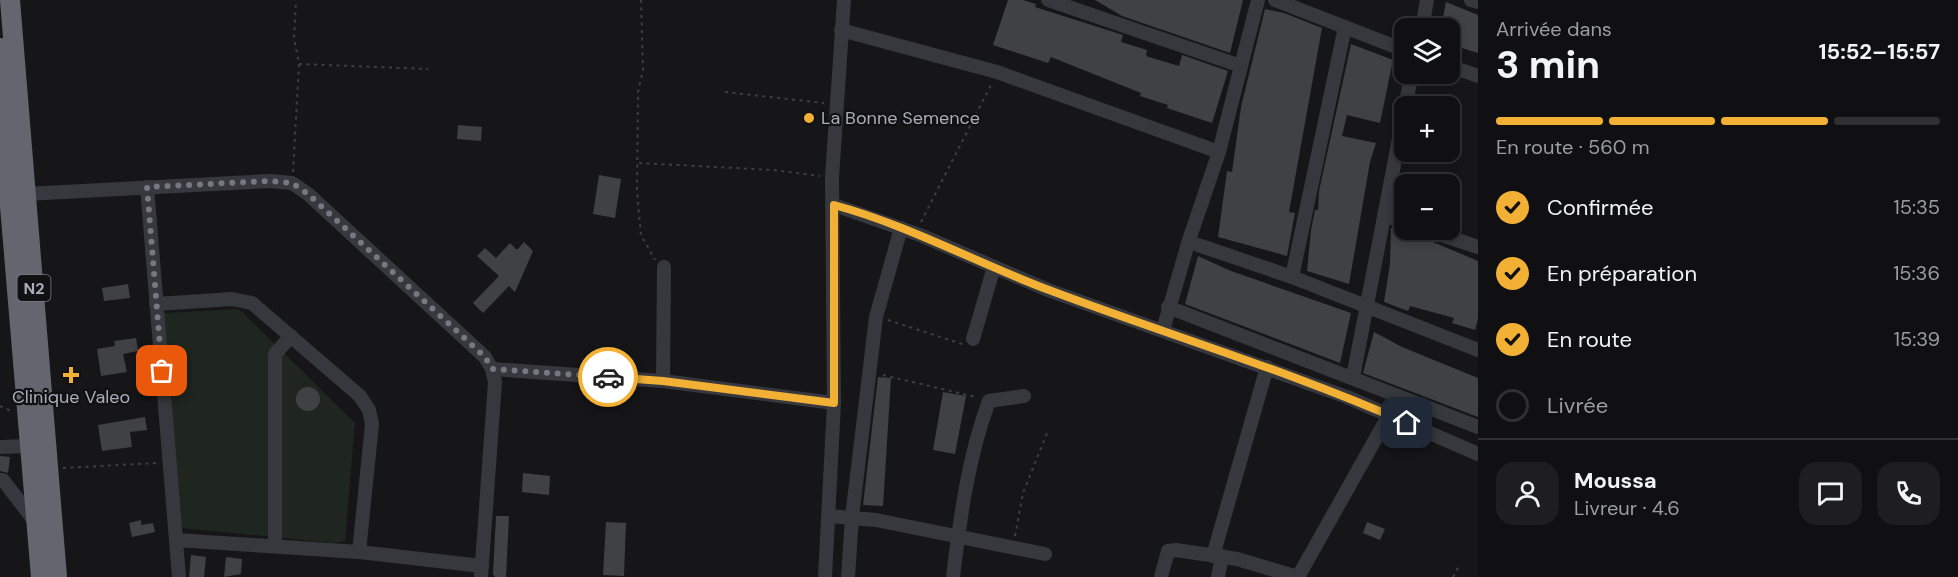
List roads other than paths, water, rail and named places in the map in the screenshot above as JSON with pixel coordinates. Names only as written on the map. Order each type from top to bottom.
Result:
[{"type":"highway","name":"N2","points":[[10,0],[57,577]]},
{"type":"highway","name":"N2","points":[[0,34],[9,194],[41,577]]},
{"type":"street","points":[[825,577],[834,403],[832,177],[844,0]]},
{"type":"street","points":[[1048,0],[1089,7],[1241,66]]},
{"type":"street","points":[[1163,330],[1168,307],[1219,152],[1258,0]]},
{"type":"street","points":[[1275,0],[1394,46]]},
{"type":"street","points":[[1424,18],[1427,0]]},
{"type":"street","points":[[1471,0],[1478,2]]},
{"type":"street","points":[[1292,277],[1345,27]]},
{"type":"street","points":[[841,30],[997,72],[1219,152]]},
{"type":"street","points":[[1460,70],[1478,76]]},
{"type":"street","points":[[1354,372],[1394,162]]},
{"type":"street","points":[[26,194],[270,181],[292,183],[308,194],[476,349],[492,369],[495,382],[482,571],[359,552],[176,540]]},
{"type":"street","points":[[147,187],[178,577]]},
{"type":"street","points":[[834,205],[920,235],[1048,290],[1266,367],[1389,415],[1478,454]]},
{"type":"street","points":[[1384,215],[1394,218]]},
{"type":"street","points":[[848,577],[852,518],[876,317],[901,228]]},
{"type":"street","points":[[1457,240],[1478,247]]},
{"type":"street","points":[[1198,245],[1292,277],[1478,350]]},
{"type":"street","points":[[663,381],[664,267]]},
{"type":"street","points":[[973,339],[994,267]]},
{"type":"street","points":[[156,303],[242,299],[252,303],[360,396],[369,410],[372,424],[359,552]]},
{"type":"street","points":[[1168,307],[1478,428]]},
{"type":"street","points":[[275,546],[275,354],[291,336]]},
{"type":"street","points":[[1218,577],[1217,556],[1266,367]]},
{"type":"street","points":[[492,369],[663,381],[834,403]]},
{"type":"street","points":[[953,577],[977,438],[989,401],[1024,396]]},
{"type":"street","points":[[1161,577],[1168,551],[1217,556],[1298,577],[1389,415]]},
{"type":"street","points":[[0,447],[30,446]]},
{"type":"street","points":[[0,480],[3,480],[36,523]]},
{"type":"street","points":[[829,516],[876,520],[1045,554]]},
{"type":"place","name":"La Bonne Semence","points":[[809,118]]},
{"type":"place","name":"Clinique Valeo","points":[[71,375]]}]
